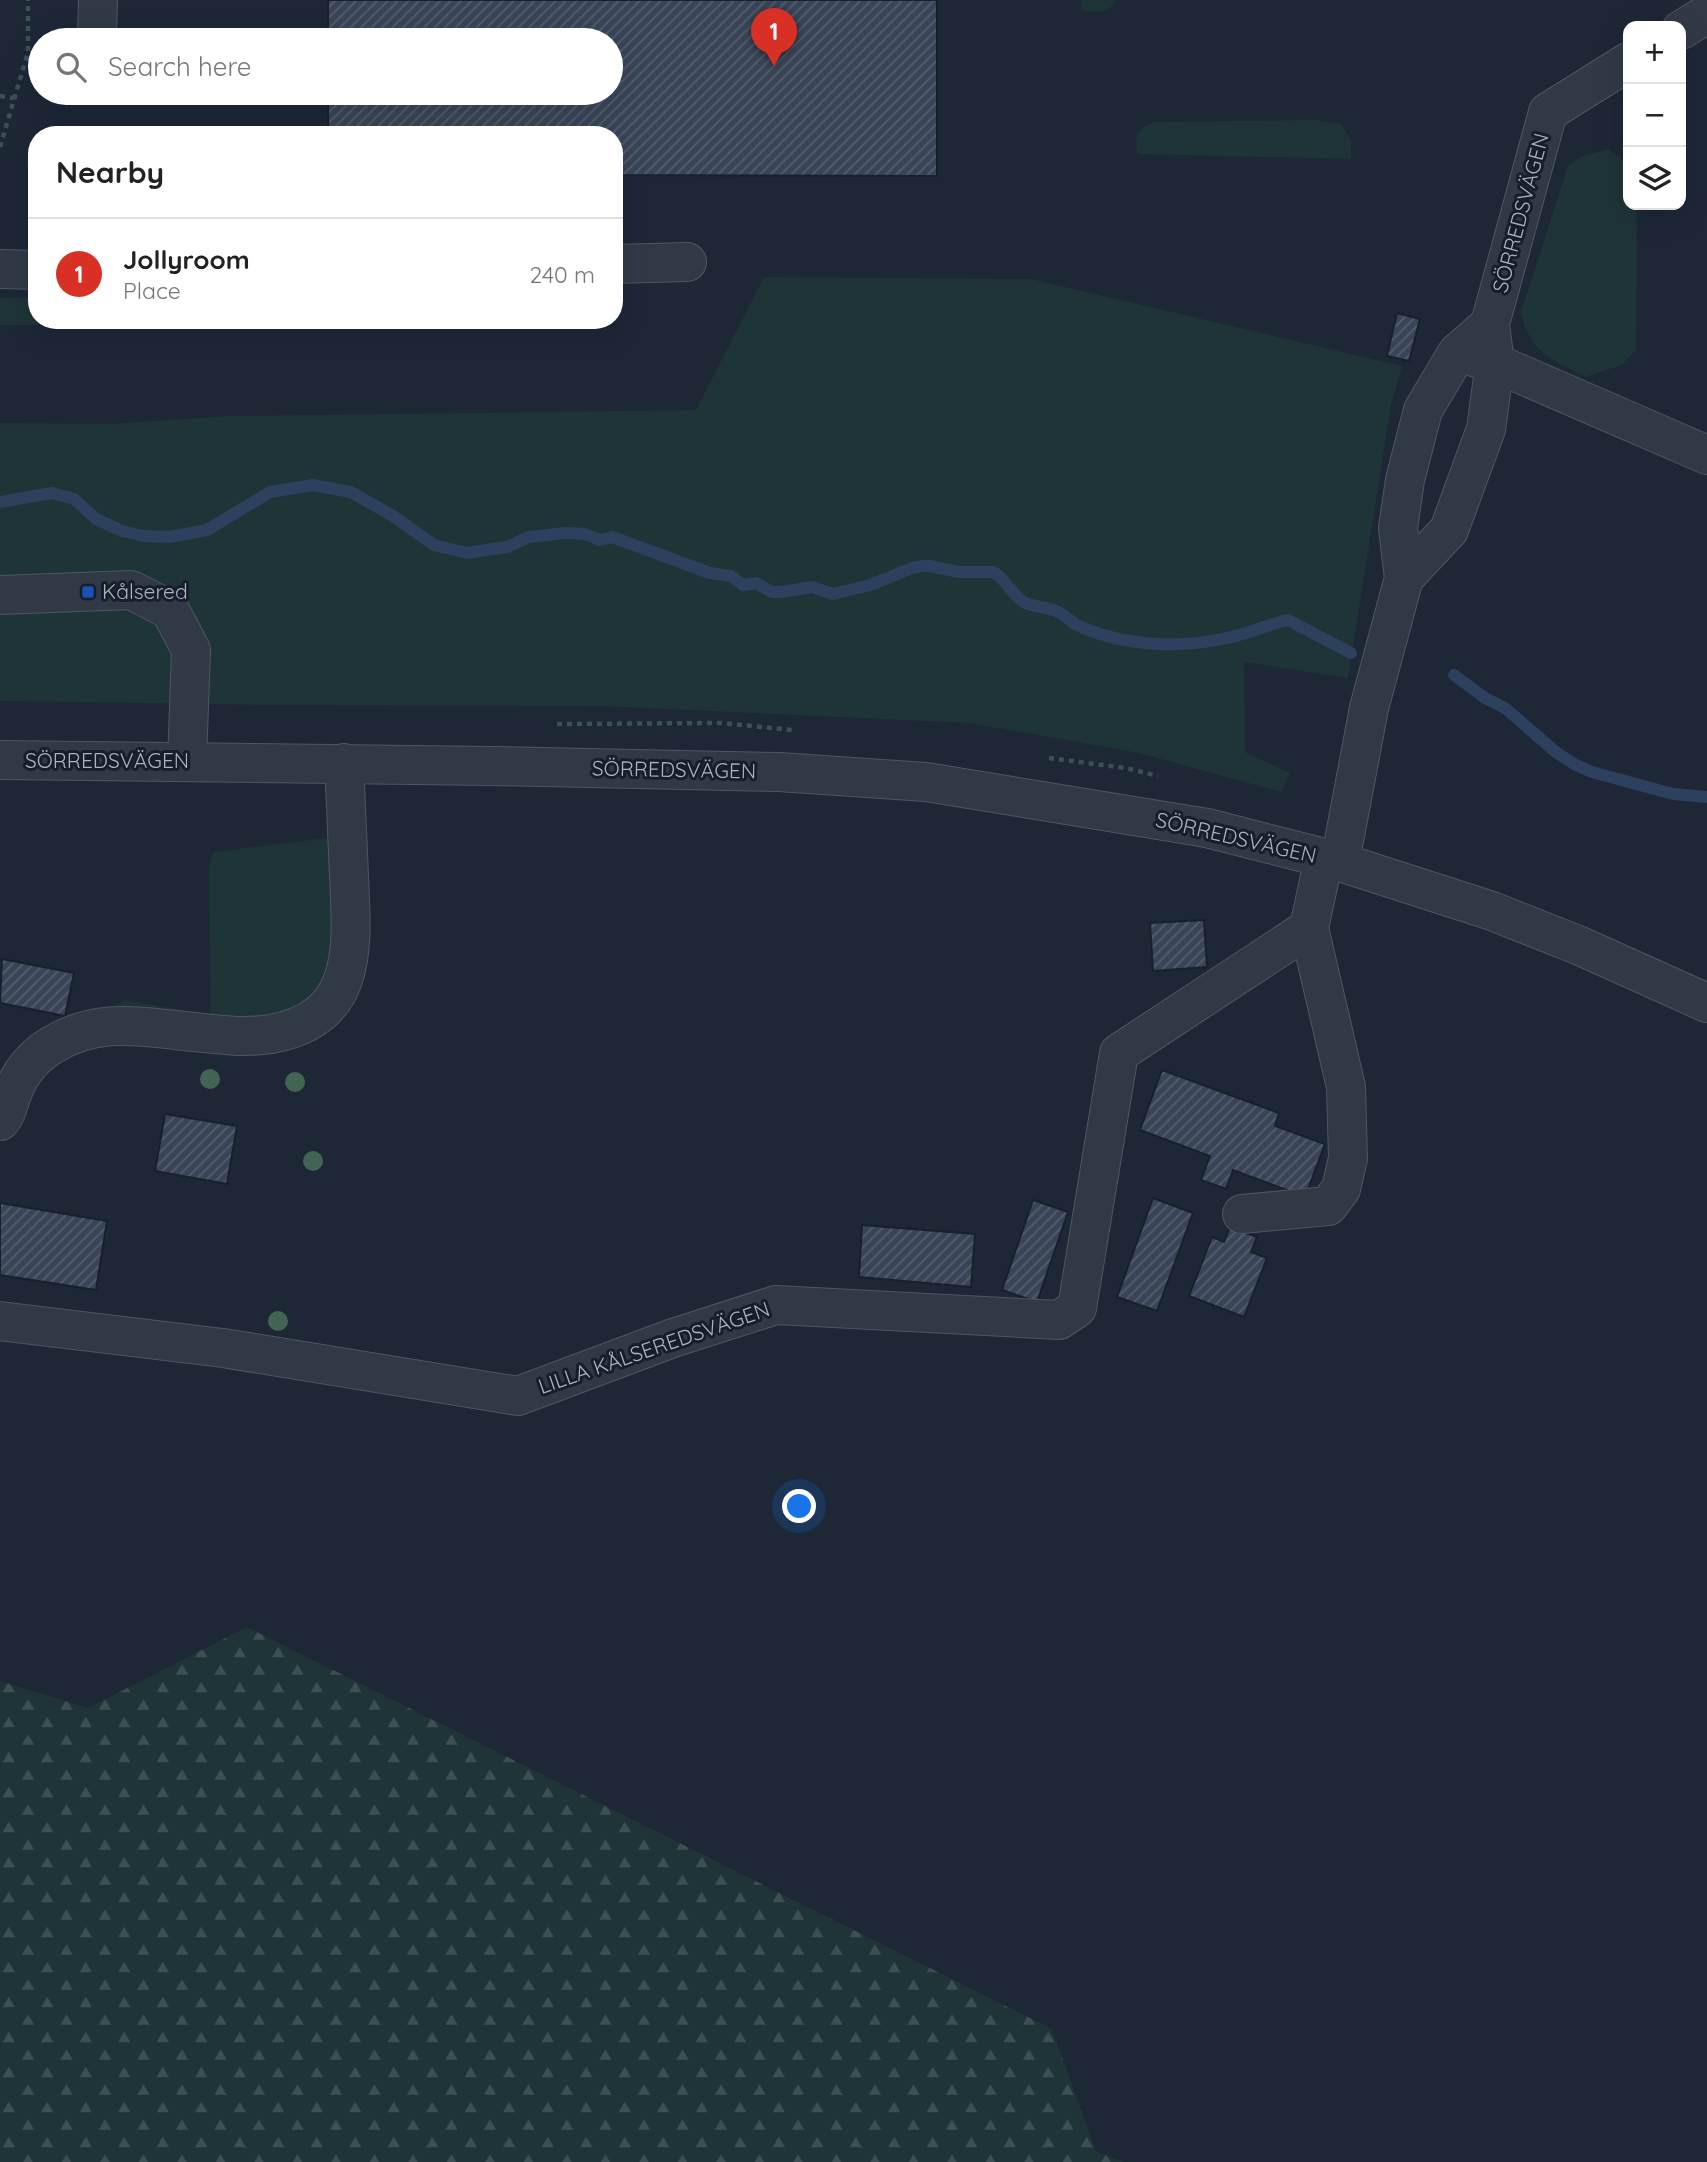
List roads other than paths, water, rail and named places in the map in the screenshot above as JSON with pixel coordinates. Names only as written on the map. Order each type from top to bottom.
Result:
[{"type":"street","points":[[1686,27],[1707,14]]},
{"type":"street","name":"SÖRREDSVÄGEN","points":[[1404,578],[1449,530],[1486,429],[1496,363],[1490,324],[1548,112],[1623,65]]},
{"type":"street","points":[[623,264],[687,262]]},
{"type":"street","points":[[0,269],[28,270]]},
{"type":"street","name":"SÖRREDSVÄGEN","points":[[1332,860],[1404,578],[1398,528],[1405,480],[1423,410],[1458,353],[1490,324]]},
{"type":"street","points":[[1458,353],[1496,363],[1707,455]]},
{"type":"street","points":[[0,595],[131,590],[170,610],[191,650],[187,762]]},
{"type":"street","name":"SÖRREDSVÄGEN","points":[[0,760],[344,763],[779,772],[926,782],[1208,828],[1332,860],[1492,911],[1578,945],[1707,1003]]},
{"type":"street","points":[[0,1121],[24,1067],[51,1045],[81,1030],[113,1024],[254,1036],[272,1034],[299,1025],[325,1010],[341,986],[351,952],[344,763]]},
{"type":"street","points":[[1242,1214],[1328,1206],[1341,1189],[1348,1158],[1346,1087],[1309,928],[1332,860]]},
{"type":"street","name":"LILLA KÅLSEREDSVÄGEN","points":[[0,1321],[223,1348],[518,1396],[673,1338],[776,1305],[1059,1320],[1077,1308],[1119,1053],[1309,928]]},
{"type":"waterway","points":[[0,502],[52,493],[74,499],[96,519],[122,531],[144,536],[169,537],[207,530],[270,492],[313,485],[351,492],[393,516],[434,545],[467,553],[507,547],[529,537],[566,533],[585,534],[600,540],[612,537],[710,573],[731,576],[743,585],[756,583],[772,592],[812,587],[833,594],[870,585],[922,566],[959,572],[993,572],[1024,602],[1055,611],[1077,625],[1114,638],[1153,644],[1193,643],[1238,635],[1288,620],[1351,653]]},
{"type":"waterway","points":[[1454,675],[1485,698],[1505,708],[1557,753],[1576,765],[1592,772],[1673,794],[1707,797]]},
{"type":"place","name":"Jollyroom","points":[[774,66]]},
{"type":"place","name":"Kålsered","points":[[88,592]]}]
